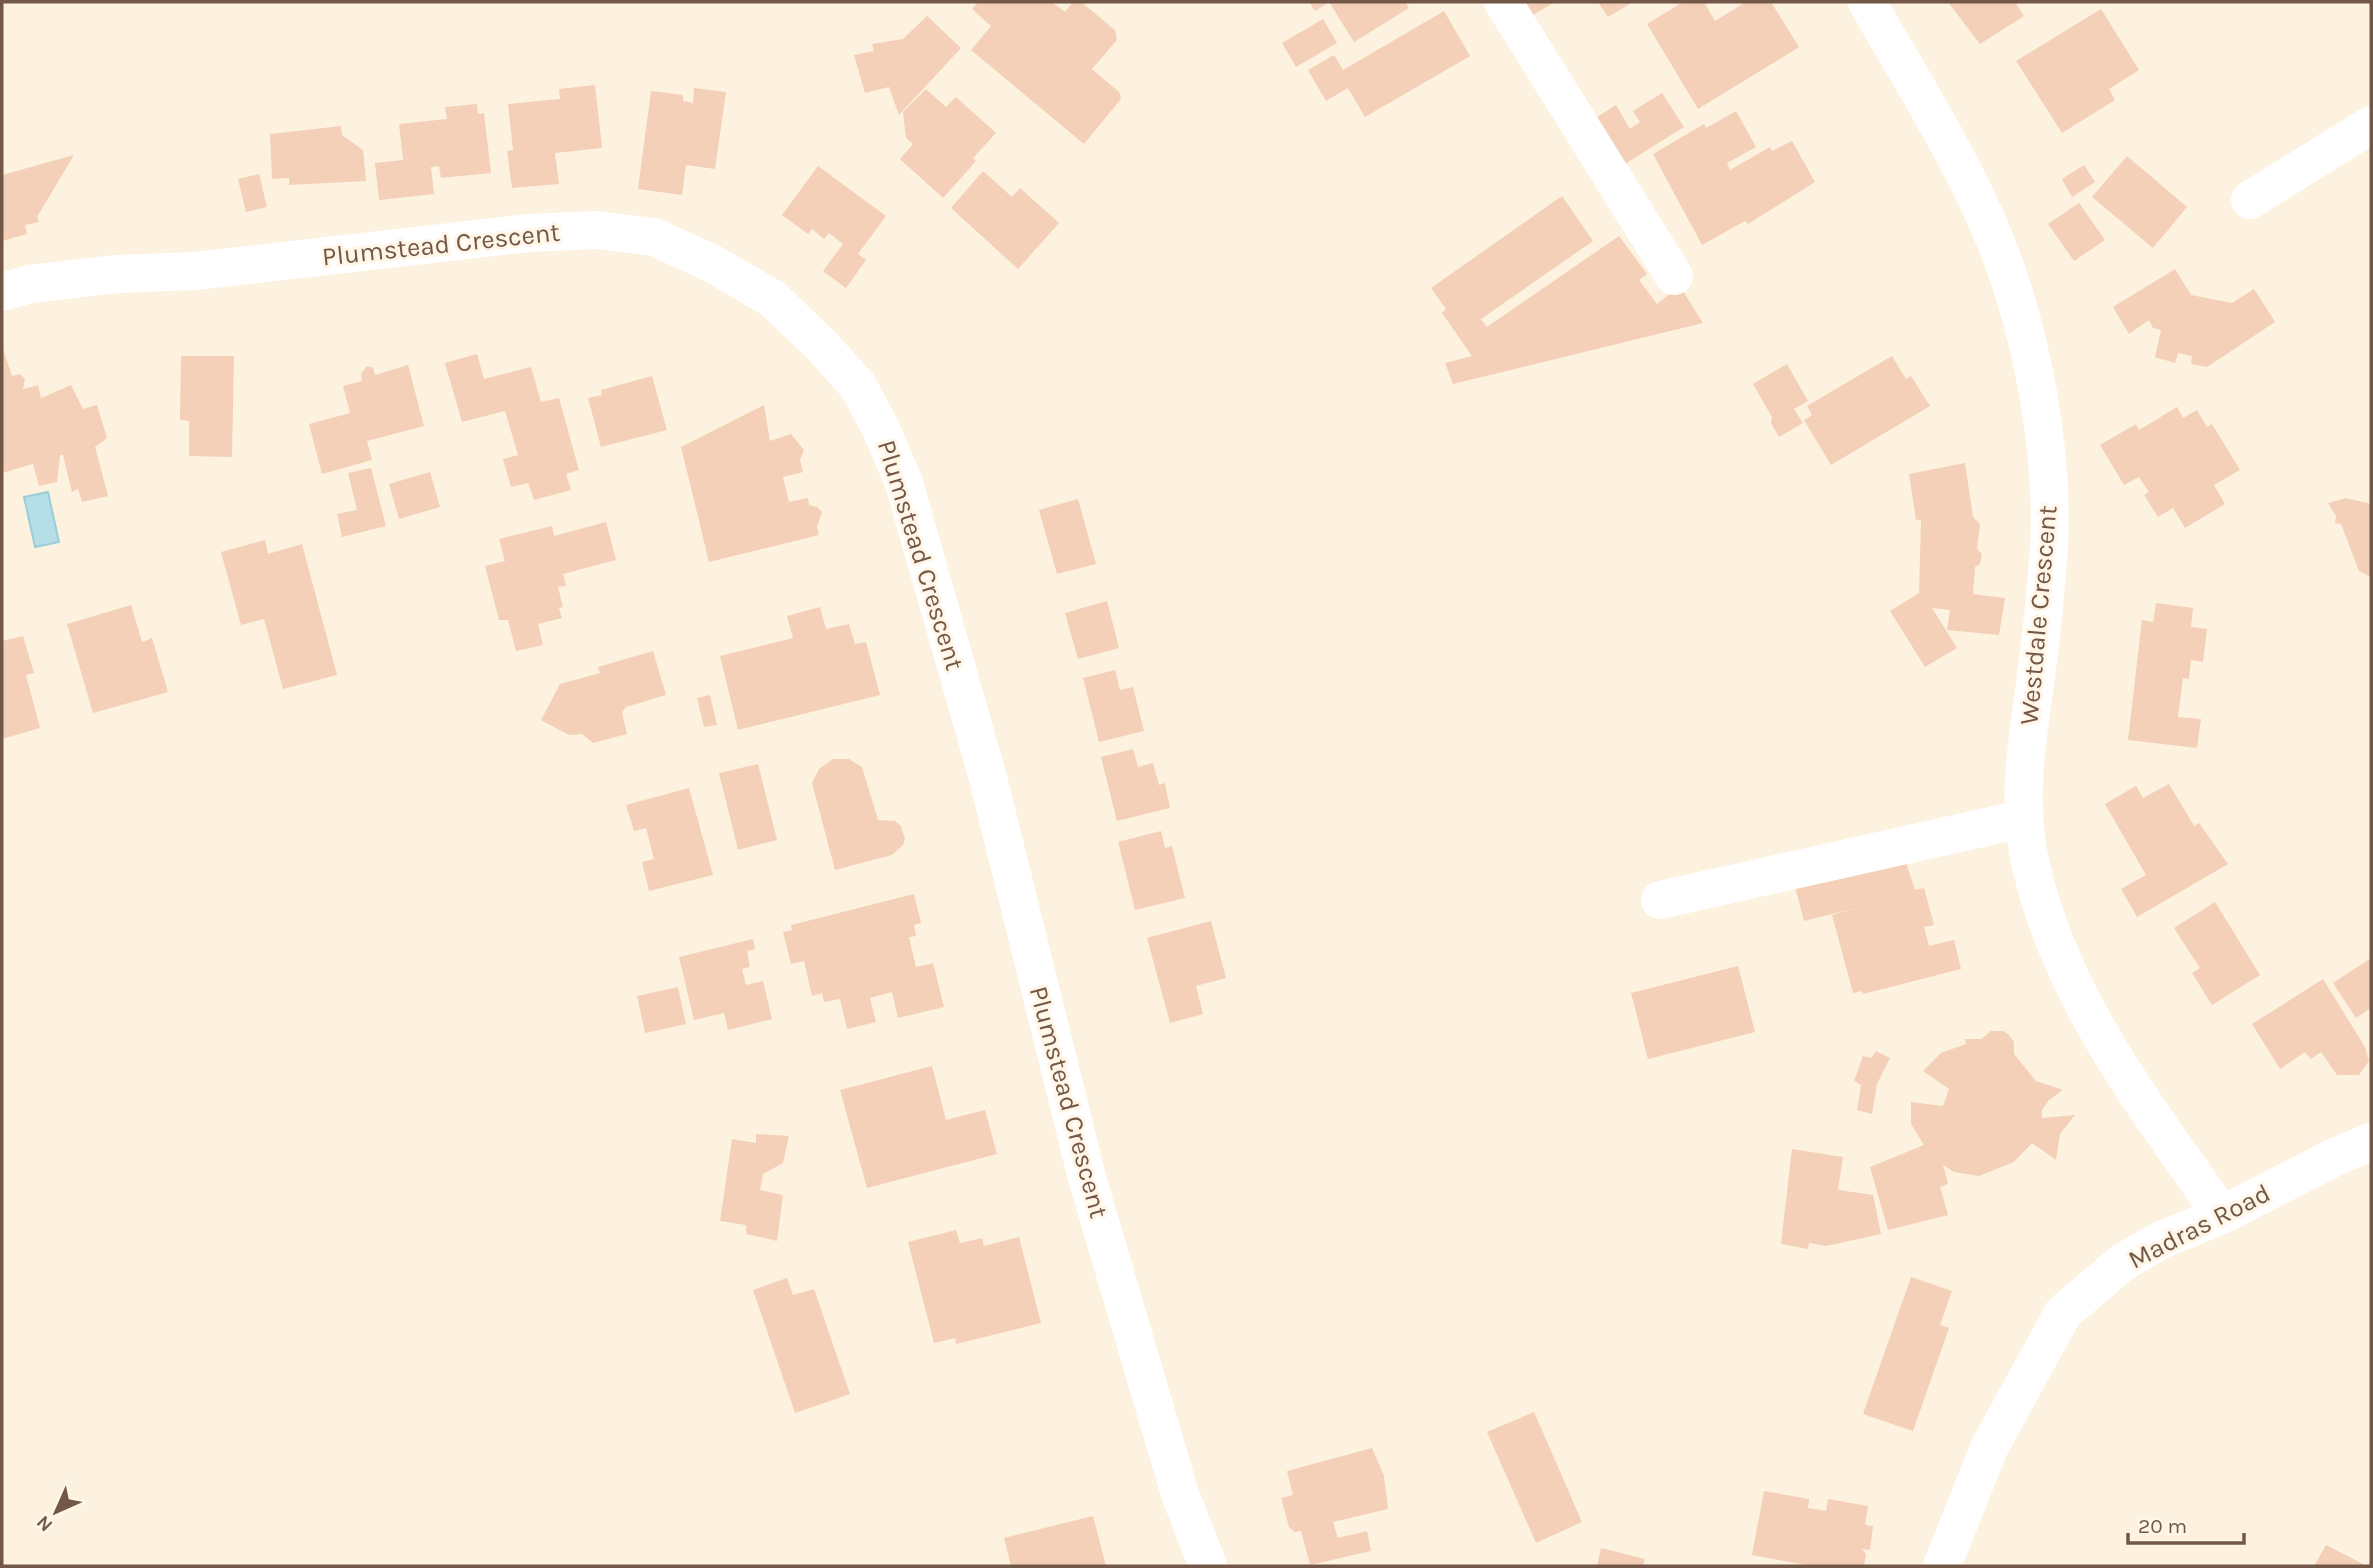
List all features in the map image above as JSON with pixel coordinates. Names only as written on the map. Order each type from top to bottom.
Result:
[{"type":"street","points":[[1503,2],[1674,276]]},
{"type":"street","name":"Westdale Crescent","points":[[1867,2],[1942,134],[1997,245],[2014,298],[2038,401],[2047,456],[2049,544],[2025,757],[2022,819],[2044,914],[2066,967],[2113,1059],[2222,1215]]},
{"type":"street","points":[[2250,200],[2371,125]]},
{"type":"street","name":"Plumstead Crescent","points":[[2,292],[30,284],[117,274],[194,271],[528,233],[597,230],[654,237],[713,264],[773,299],[822,346],[858,386],[881,429],[904,483],[988,778],[1087,1178],[1180,1494],[1208,1566]]},
{"type":"street","points":[[1660,900],[2022,819]]},
{"type":"street","name":"Madras Road","points":[[1942,1566],[1989,1448],[2063,1312],[2123,1262],[2161,1240],[2222,1215],[2337,1156],[2371,1142]]},
{"type":"water","points":[[48,492],[59,542],[35,547],[24,497]]},
{"type":"building","points":[[978,2],[1052,2],[1065,12],[1072,3],[1081,2],[1115,30],[1117,40],[1092,69],[1119,92],[1121,99],[1084,144],[971,50],[991,26],[972,9]]},
{"type":"building","points":[[1309,2],[1329,2],[1315,11]]},
{"type":"building","points":[[1329,2],[1405,2],[1409,8],[1354,42]]},
{"type":"building","points":[[1523,2],[1555,2],[1531,16]]},
{"type":"building","points":[[1598,2],[1633,2],[1608,17]]},
{"type":"building","points":[[1683,2],[1704,2],[1715,21],[1746,2],[1771,2],[1799,47],[1698,109],[1647,24]]},
{"type":"building","points":[[1948,2],[2015,2],[2024,16],[1980,44]]},
{"type":"building","points":[[2101,9],[2139,70],[2109,89],[2115,100],[2062,133],[2016,61]]},
{"type":"building","points":[[1444,11],[1470,56],[1365,117],[1348,88],[1326,101],[1308,70],[1334,55],[1343,70]]},
{"type":"building","points":[[927,16],[961,48],[899,115],[889,87],[865,93],[854,55],[874,51],[872,44],[903,39]]},
{"type":"building","points":[[1323,19],[1337,43],[1296,67],[1282,43]]},
{"type":"building","points":[[595,85],[602,148],[555,153],[559,184],[512,188],[507,151],[513,150],[508,104],[560,99],[559,89]]},
{"type":"building","points":[[694,88],[726,92],[715,169],[686,165],[682,195],[638,189],[651,91],[683,95],[683,101],[693,103]]},
{"type":"building","points":[[926,89],[946,107],[956,97],[996,133],[973,158],[976,161],[943,198],[900,159],[913,144],[906,138],[903,112]]},
{"type":"building","points":[[1662,93],[1684,127],[1612,172],[1583,126],[1616,105],[1630,129],[1640,122],[1633,111]]},
{"type":"building","points":[[477,104],[478,114],[484,113],[491,173],[441,178],[439,166],[431,167],[434,194],[379,200],[375,163],[403,160],[399,124],[447,119],[445,107]]},
{"type":"building","points":[[1736,111],[1756,147],[1727,163],[1730,170],[1770,147],[1772,151],[1792,141],[1815,182],[1748,224],[1745,221],[1702,245],[1653,154],[1704,124],[1706,128]]},
{"type":"building","points":[[341,126],[342,135],[363,150],[366,181],[289,185],[289,178],[272,179],[270,134]]},
{"type":"building","points":[[74,155],[37,217],[39,222],[25,225],[27,234],[2,241],[2,175]]},
{"type":"building","points":[[2127,156],[2187,207],[2153,248],[2092,197]]},
{"type":"building","points":[[2084,165],[2095,182],[2072,197],[2062,179]]},
{"type":"building","points":[[818,166],[886,216],[858,254],[866,260],[846,288],[823,271],[843,244],[829,233],[824,239],[812,229],[808,234],[782,215]]},
{"type":"building","points":[[983,171],[1012,197],[1020,188],[1059,223],[1018,269],[951,208]]},
{"type":"building","points":[[259,174],[267,207],[246,212],[238,179]]},
{"type":"building","points":[[1562,196],[1593,241],[1481,319],[1487,327],[1619,236],[1647,274],[1639,280],[1657,304],[1680,286],[1703,323],[1453,384],[1445,363],[1472,356],[1442,313],[1446,309],[1431,288]]},
{"type":"building","points":[[2079,203],[2105,240],[2074,261],[2048,224]]},
{"type":"building","points":[[2175,269],[2191,295],[2232,303],[2254,289],[2275,322],[2207,367],[2191,364],[2192,356],[2178,353],[2175,363],[2155,357],[2161,330],[2153,328],[2149,320],[2129,334],[2113,307]]},
{"type":"building","points":[[2,346],[12,376],[20,374],[25,379],[23,389],[38,385],[41,398],[71,385],[83,409],[97,405],[107,438],[95,447],[108,496],[82,502],[78,489],[72,492],[63,455],[60,455],[57,482],[39,486],[33,464],[2,473]]},
{"type":"building","points":[[477,354],[484,379],[531,367],[541,402],[559,398],[579,470],[566,474],[571,490],[534,500],[528,483],[511,487],[503,459],[518,455],[505,411],[462,422],[445,363]]},
{"type":"building","points":[[181,356],[234,356],[232,457],[189,456],[189,421],[180,420]]},
{"type":"building","points":[[1892,356],[1906,379],[1911,376],[1930,406],[1831,465],[1804,420],[1812,415],[1807,406]]},
{"type":"building","points":[[1787,364],[1808,401],[1794,409],[1803,423],[1779,437],[1771,423],[1772,417],[1753,384]]},
{"type":"building","points":[[408,365],[424,426],[367,441],[372,460],[322,474],[309,424],[350,413],[343,386],[362,381],[361,374],[367,366],[373,368],[375,375]]},
{"type":"building","points":[[652,376],[667,430],[601,447],[588,398],[602,395],[601,390]]},
{"type":"building","points":[[764,405],[770,441],[791,434],[804,450],[800,460],[803,472],[783,477],[789,502],[808,498],[809,505],[822,512],[817,527],[819,535],[709,562],[681,447]]},
{"type":"building","points":[[2177,407],[2183,418],[2197,410],[2207,427],[2212,424],[2240,470],[2214,485],[2225,504],[2185,528],[2173,508],[2158,517],[2144,495],[2149,492],[2139,477],[2124,485],[2100,445],[2136,424],[2139,430]]},
{"type":"building","points":[[1965,463],[1973,517],[1980,524],[1977,549],[1982,554],[1980,564],[1975,567],[1973,594],[2005,598],[1999,635],[1947,630],[1950,610],[1932,608],[1957,648],[1925,667],[1890,611],[1919,593],[1921,520],[1916,520],[1909,474]]},
{"type":"building","points":[[371,468],[386,526],[342,537],[337,514],[357,510],[348,473]]},
{"type":"building","points":[[430,472],[440,507],[399,519],[389,484]]},
{"type":"building","points":[[2346,498],[2371,504],[2371,577],[2359,571],[2341,524],[2335,523],[2336,516],[2328,503]]},
{"type":"building","points":[[1078,499],[1096,564],[1057,574],[1039,510]]},
{"type":"building","points":[[606,522],[616,560],[563,574],[566,586],[558,587],[563,607],[559,608],[562,618],[538,624],[543,645],[516,651],[508,620],[499,620],[485,566],[505,561],[499,539],[552,526],[554,536]]},
{"type":"building","points":[[265,540],[268,554],[302,544],[337,675],[283,689],[264,619],[241,625],[221,552]]},
{"type":"building","points":[[1107,601],[1119,648],[1078,659],[1065,613]]},
{"type":"building","points":[[2156,603],[2193,608],[2191,627],[2207,629],[2203,662],[2191,660],[2189,679],[2183,678],[2178,717],[2201,719],[2197,748],[2128,740],[2142,620],[2153,622]]},
{"type":"building","points":[[131,605],[142,642],[152,638],[168,692],[93,713],[67,624]]},
{"type":"building","points":[[820,607],[826,629],[849,624],[855,644],[866,642],[880,695],[738,730],[720,656],[793,638],[787,616]]},
{"type":"building","points":[[23,636],[34,673],[26,675],[40,728],[2,739],[2,641]]},
{"type":"building","points":[[653,651],[666,695],[626,707],[622,712],[627,734],[593,743],[582,734],[569,735],[541,720],[560,684],[600,673],[598,667]]},
{"type":"building","points":[[1115,670],[1120,690],[1133,687],[1144,731],[1099,742],[1083,678]]},
{"type":"building","points":[[710,695],[717,725],[704,727],[697,698]]},
{"type":"building","points":[[1133,749],[1138,767],[1153,763],[1159,785],[1165,783],[1170,808],[1117,821],[1101,757]]},
{"type":"building","points":[[833,759],[849,759],[862,767],[878,820],[895,821],[901,826],[905,839],[903,845],[892,855],[835,870],[812,783],[819,769]]},
{"type":"building","points":[[758,764],[777,840],[738,850],[719,773]]},
{"type":"building","points":[[2169,784],[2194,826],[2199,823],[2228,864],[2137,917],[2121,889],[2146,875],[2105,804],[2136,786],[2143,798]]},
{"type":"building","points":[[689,788],[713,875],[649,891],[642,862],[654,859],[646,828],[634,831],[626,805]]},
{"type":"building","points":[[1161,831],[1165,848],[1172,846],[1185,898],[1135,910],[1118,842]]},
{"type":"building","points":[[1902,850],[1915,890],[1924,888],[1934,925],[1924,927],[1929,946],[1954,940],[1961,969],[1863,994],[1862,991],[1853,993],[1832,915],[1860,907],[1804,921],[1794,883]]},
{"type":"building","points":[[914,894],[921,923],[914,925],[916,936],[909,937],[916,967],[933,963],[944,1007],[898,1018],[892,992],[870,998],[876,1022],[847,1029],[840,999],[824,1002],[822,993],[812,996],[804,961],[791,964],[783,932],[792,930],[791,925]]},
{"type":"building","points":[[2215,902],[2260,975],[2212,1005],[2192,973],[2200,968],[2174,928]]},
{"type":"building","points":[[1211,921],[1226,978],[1196,986],[1203,1014],[1170,1023],[1147,938]]},
{"type":"building","points":[[753,939],[755,949],[747,951],[750,967],[742,969],[746,985],[763,981],[772,1019],[728,1030],[724,1013],[694,1020],[679,957]]},
{"type":"building","points":[[2371,958],[2371,1008],[2356,1018],[2333,983]]},
{"type":"building","points":[[1738,966],[1755,1032],[1648,1059],[1631,993]]},
{"type":"building","points":[[2323,979],[2365,1047],[2369,1061],[2359,1075],[2337,1075],[2321,1052],[2311,1059],[2305,1052],[2280,1069],[2252,1024]]},
{"type":"building","points":[[678,987],[686,1024],[645,1033],[637,996]]},
{"type":"building","points":[[1991,1031],[2008,1034],[2014,1042],[2014,1054],[2036,1081],[2063,1090],[2049,1100],[2042,1110],[2042,1118],[2075,1115],[2060,1134],[2056,1160],[2032,1143],[2014,1162],[1979,1176],[1954,1172],[1943,1165],[1948,1184],[1940,1187],[1948,1215],[1888,1230],[1870,1167],[1924,1145],[1911,1124],[1911,1102],[1943,1106],[1949,1089],[1923,1071],[1941,1053],[1966,1044],[1965,1039],[1981,1039]]},
{"type":"building","points":[[1876,1051],[1890,1058],[1877,1084],[1872,1114],[1857,1110],[1861,1085],[1854,1081],[1863,1056],[1871,1058]]},
{"type":"building","points":[[932,1066],[946,1120],[985,1110],[997,1154],[867,1188],[840,1090]]},
{"type":"building","points":[[756,1134],[789,1136],[783,1163],[763,1174],[760,1190],[783,1195],[777,1241],[746,1234],[746,1225],[720,1221],[732,1139],[756,1143]]},
{"type":"building","points":[[1792,1149],[1843,1157],[1838,1190],[1873,1195],[1881,1234],[1826,1246],[1809,1243],[1808,1249],[1781,1244]]},
{"type":"building","points":[[956,1230],[960,1243],[982,1238],[984,1246],[1019,1237],[1041,1323],[956,1344],[955,1338],[934,1343],[908,1242]]},
{"type":"building","points":[[1911,1277],[1952,1291],[1940,1325],[1949,1328],[1913,1431],[1863,1414]]},
{"type":"building","points":[[787,1278],[793,1295],[814,1289],[850,1394],[795,1413],[753,1290]]},
{"type":"building","points":[[1534,1412],[1582,1522],[1536,1543],[1487,1432]]},
{"type":"building","points":[[1372,1448],[1384,1476],[1388,1509],[1333,1522],[1338,1538],[1367,1531],[1371,1551],[1310,1565],[1301,1531],[1295,1532],[1289,1527],[1281,1498],[1293,1495],[1287,1471]]},
{"type":"building","points":[[1764,1491],[1809,1499],[1808,1508],[1826,1511],[1828,1499],[1868,1506],[1865,1525],[1873,1526],[1870,1550],[1862,1549],[1866,1554],[1864,1566],[1811,1566],[1752,1555]]},
{"type":"building","points":[[1093,1516],[1106,1566],[1011,1566],[1004,1538]]},
{"type":"building","points":[[2326,1545],[2367,1566],[2314,1566]]},
{"type":"building","points":[[1601,1548],[1645,1559],[1643,1566],[1597,1566]]}]
